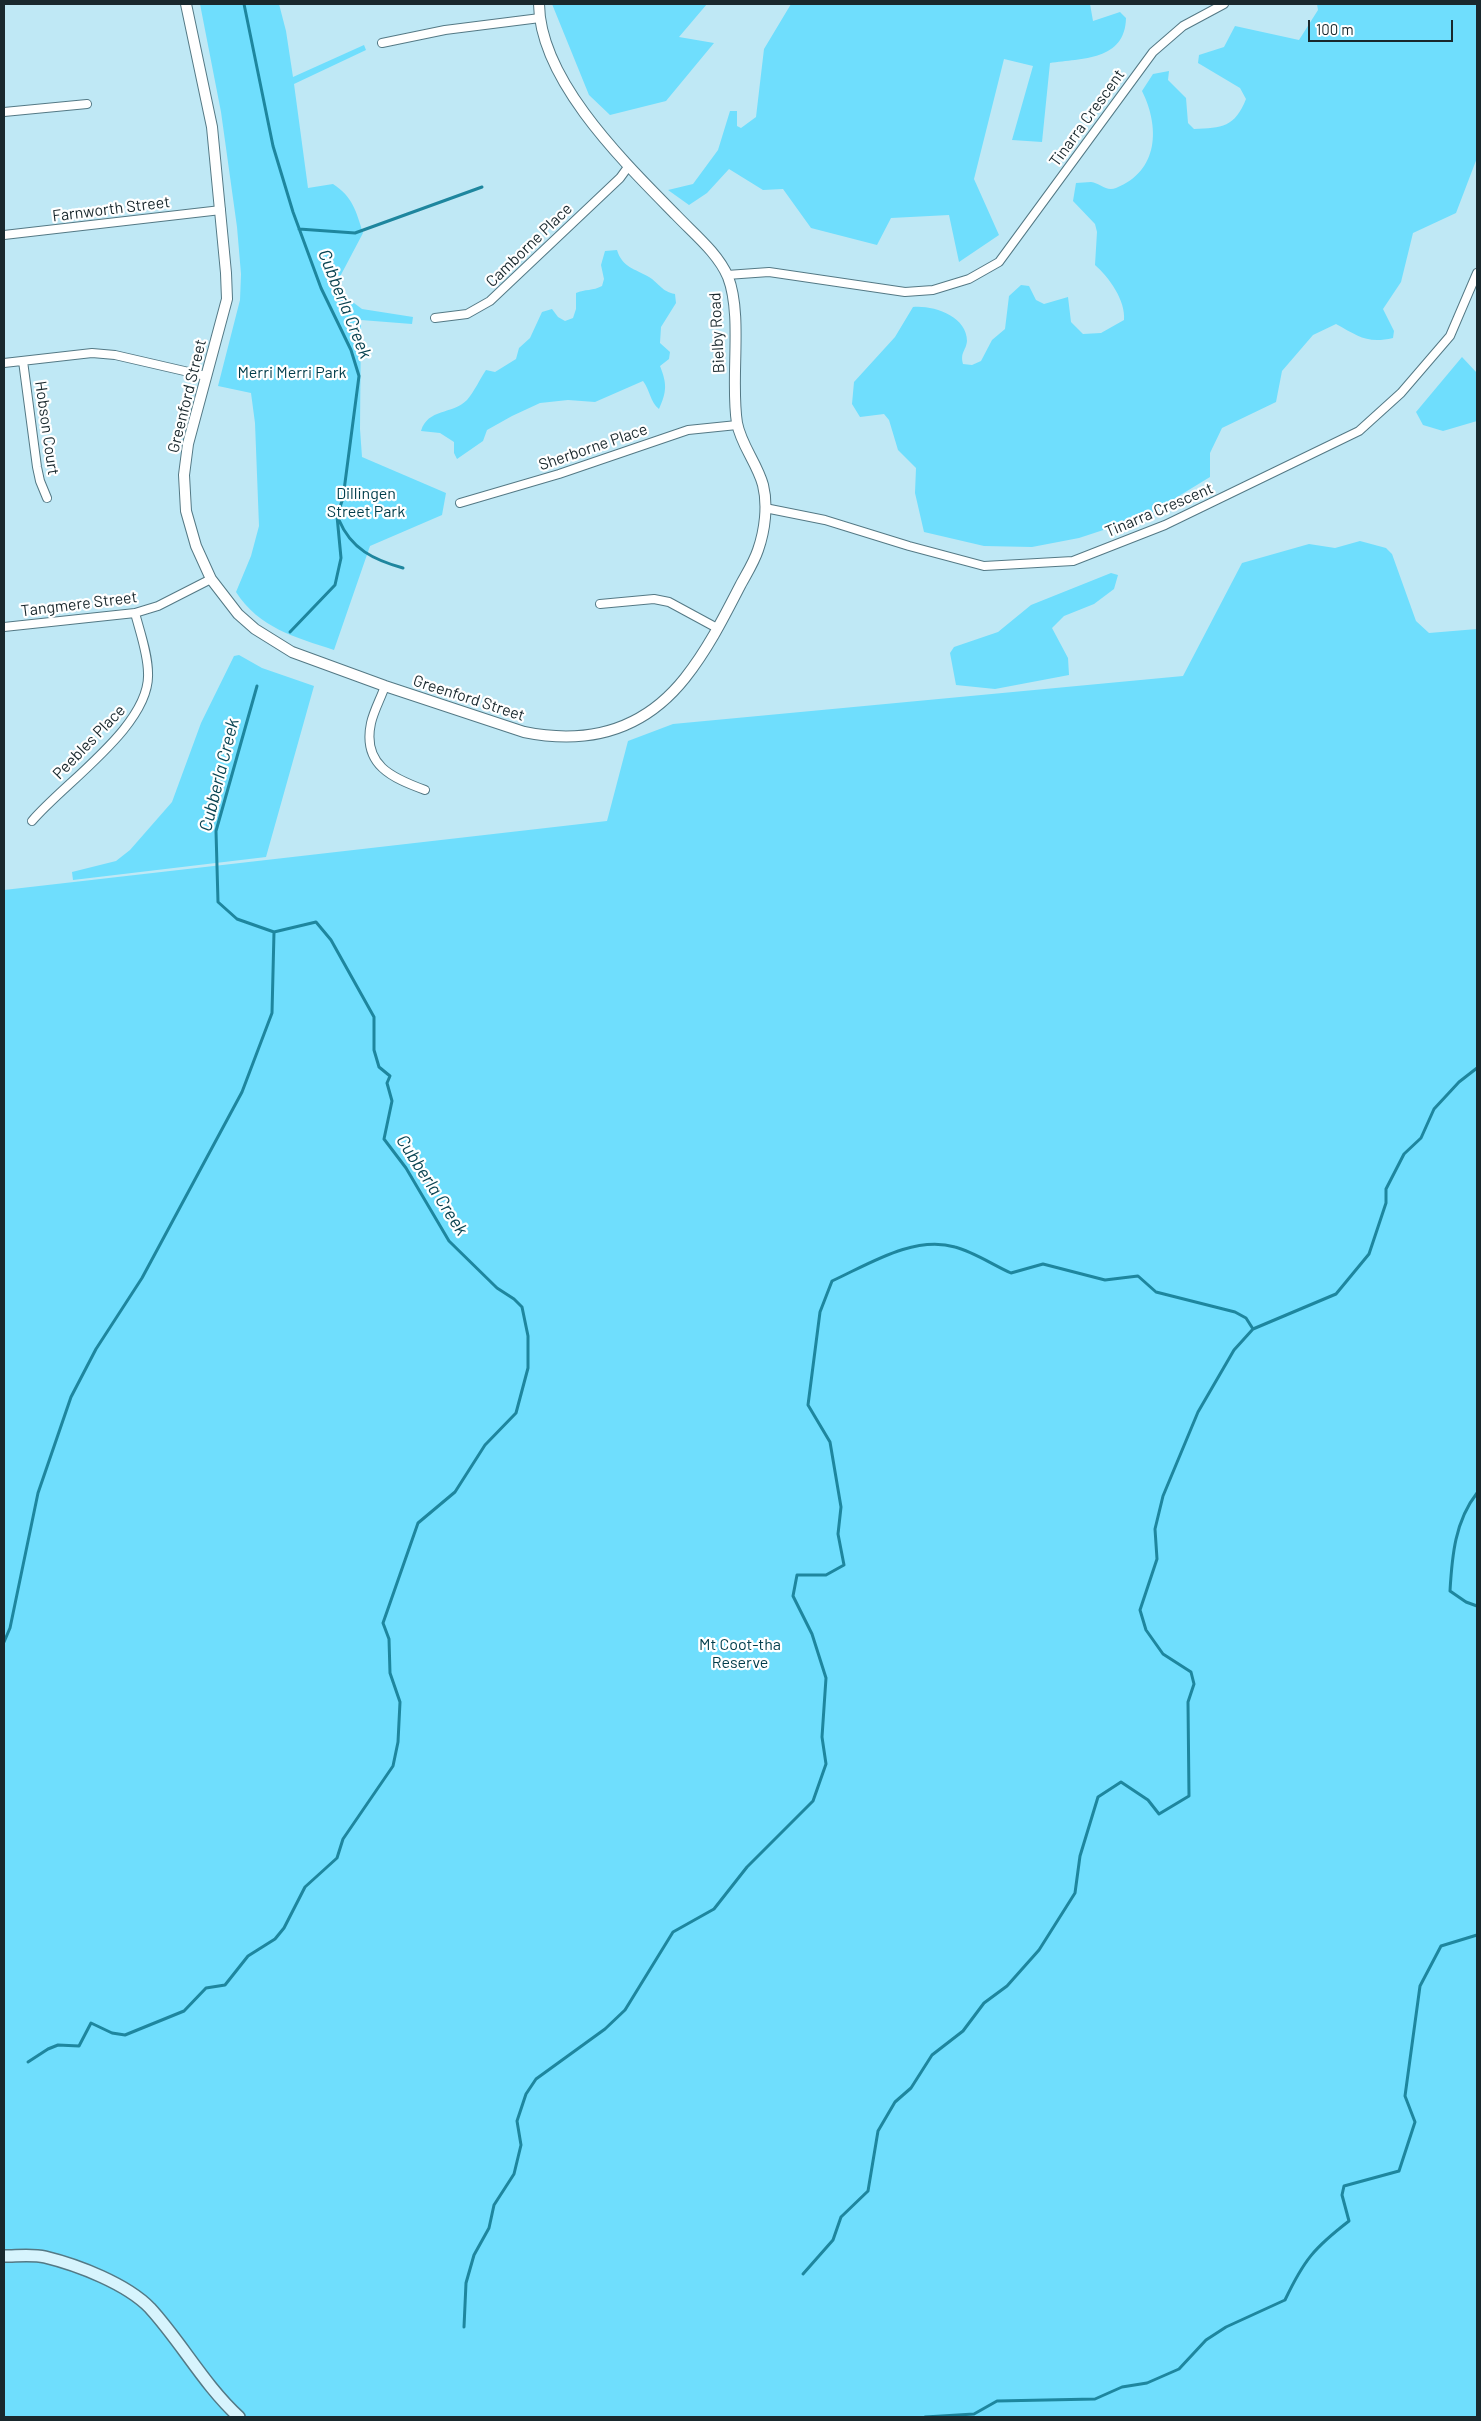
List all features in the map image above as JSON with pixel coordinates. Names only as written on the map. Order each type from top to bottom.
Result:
[{"type":"main road","points":[[4,2256],[44,2257],[99,2276],[126,2289],[150,2307],[213,2390],[239,2417]]},
{"type":"street","name":"Greenford Street","points":[[186,4],[212,128],[227,299],[188,444],[184,475],[186,511],[196,546],[211,579],[238,614],[281,647],[385,686],[524,732],[547,737],[575,738],[604,734],[627,725],[672,694]]},
{"type":"street","name":"Bielby Road","points":[[539,4],[540,18],[547,44],[560,72],[593,126],[628,167],[700,240],[727,276],[734,310],[737,425],[763,485],[764,527],[758,552],[718,628],[699,660],[672,694]]},
{"type":"street","name":"Tinarra Crescent","points":[[727,276],[769,272],[905,292],[933,290],[969,279],[998,262],[1153,52],[1183,26],[1224,4]]},
{"type":"street","points":[[382,43],[445,30],[540,18]]},
{"type":"street","points":[[4,112],[87,104]]},
{"type":"street","name":"Camborne Place","points":[[435,318],[467,314],[490,301],[620,178],[628,167]]},
{"type":"street","name":"Farnworth Street","points":[[4,235],[220,210]]},
{"type":"street","name":"Tinarra Crescent","points":[[765,508],[825,520],[909,546],[984,566],[1072,561],[1165,525],[1359,431],[1401,393],[1450,336],[1477,273]]},
{"type":"street","points":[[4,363],[92,354],[115,355],[206,376]]},
{"type":"street","name":"Hobson Court","points":[[23,361],[38,474],[47,498]]},
{"type":"street","name":"Sherborne Place","points":[[460,503],[559,474],[688,430],[737,425]]},
{"type":"street","name":"Tangmere Street","points":[[4,628],[135,613],[158,606],[211,579]]},
{"type":"street","points":[[600,604],[654,599],[668,602],[718,628]]},
{"type":"street","name":"Peebles Place","points":[[32,821],[44,806],[120,734],[138,713],[146,693],[148,673],[135,613]]},
{"type":"street","points":[[385,686],[371,722],[370,744],[375,761],[389,774],[425,790]]},
{"type":"green space","name":"Dillingen Street Park","points":[[200,4],[279,4],[286,31],[293,77],[364,45],[366,50],[294,84],[308,188],[333,184],[340,189],[353,205],[363,233],[334,288],[362,309],[413,317],[412,324],[361,320],[360,429],[362,457],[446,493],[442,515],[370,546],[334,650],[279,630],[267,623],[245,604],[236,592],[251,556],[259,526],[255,423],[251,393],[218,386],[240,300],[241,274],[237,227],[221,112]]},
{"type":"green space","points":[[552,4],[707,4],[679,37],[714,43],[666,101],[610,115],[589,95]]},
{"type":"green space","points":[[791,4],[1090,4],[1093,21],[1120,12],[1126,18],[1124,32],[1110,50],[1088,58],[1050,63],[1042,142],[1012,140],[1033,66],[1004,59],[974,179],[999,235],[959,262],[949,215],[891,218],[877,245],[811,228],[783,189],[763,190],[729,169],[707,193],[689,205],[668,190],[693,184],[718,150],[730,111],[737,111],[737,126],[741,128],[756,117],[764,49]]},
{"type":"green space","points":[[1317,4],[1477,4],[1477,158],[1456,213],[1413,233],[1401,282],[1383,309],[1394,331],[1393,338],[1376,340],[1363,338],[1336,324],[1313,335],[1282,371],[1276,402],[1222,428],[1210,453],[1210,477],[1146,516],[1079,538],[1032,547],[984,546],[924,532],[915,493],[916,468],[898,450],[889,420],[884,414],[860,417],[852,404],[854,382],[895,337],[913,307],[939,310],[955,319],[966,332],[967,341],[962,357],[963,364],[972,365],[981,361],[992,340],[1005,329],[1009,296],[1021,285],[1029,286],[1036,300],[1044,304],[1068,297],[1071,322],[1083,334],[1101,333],[1124,320],[1122,305],[1116,290],[1095,265],[1097,232],[1095,224],[1073,201],[1076,183],[1091,182],[1112,189],[1130,180],[1141,171],[1152,147],[1153,133],[1152,119],[1142,91],[1153,74],[1169,71],[1168,80],[1186,98],[1188,123],[1194,129],[1212,128],[1232,121],[1246,99],[1240,88],[1198,63],[1199,55],[1224,47],[1235,26],[1299,40],[1318,10]]},
{"type":"green space","points":[[617,250],[619,256],[626,264],[649,277],[667,291],[675,294],[676,303],[661,327],[660,343],[670,352],[669,359],[660,366],[665,388],[664,397],[659,409],[643,381],[595,402],[568,400],[540,403],[487,430],[483,441],[457,459],[454,453],[454,442],[440,433],[421,431],[429,419],[461,405],[467,400],[486,370],[495,372],[516,359],[519,348],[530,338],[542,312],[552,309],[558,317],[565,321],[573,318],[576,309],[576,293],[602,286],[604,279],[601,265],[605,251]]},
{"type":"green space","points":[[1462,357],[1477,373],[1477,421],[1443,431],[1423,425],[1416,412]]},
{"type":"green space","name":"Mt Coot-tha Reserve","points":[[1360,541],[1386,548],[1392,554],[1416,621],[1429,633],[1477,629],[1477,2417],[4,2417],[4,890],[607,821],[628,741],[673,724],[1183,676],[1242,563],[1309,544],[1335,548]]},
{"type":"green space","points":[[1111,573],[1118,575],[1114,589],[1094,604],[1064,616],[1052,628],[1068,658],[1069,675],[995,689],[956,685],[950,653],[954,647],[998,632],[1031,605]]},
{"type":"green space","points":[[239,655],[262,668],[314,686],[266,857],[73,880],[72,872],[116,861],[130,850],[172,802],[201,723],[234,656]]},
{"type":"waterway","name":"Cubberla Creek","points":[[244,4],[273,146],[293,212],[321,288],[351,350],[359,376],[343,498],[337,516],[341,558],[335,585],[290,632]]},
{"type":"waterway","points":[[299,229],[355,233],[482,187]]},
{"type":"waterway","points":[[339,520],[350,539],[357,546],[373,557],[403,568]]},
{"type":"waterway","name":"Cubberla Creek","points":[[28,2062],[58,2045],[79,2046],[91,2023],[112,2033],[125,2035],[184,2011],[206,1988],[225,1985],[248,1956],[275,1939],[284,1928],[305,1887],[337,1858],[343,1839],[393,1766],[398,1742],[400,1702],[390,1673],[389,1639],[383,1623],[418,1523],[455,1492],[485,1445],[516,1413],[528,1368],[528,1336],[522,1307],[514,1299],[497,1288],[449,1241],[406,1168],[384,1139],[392,1101],[387,1083],[390,1076],[379,1067],[374,1050],[374,1017],[331,940],[316,922],[274,932],[237,919],[218,902],[216,831],[257,686]]},
{"type":"waterway","points":[[4,1642],[10,1628],[38,1493],[71,1397],[96,1349],[142,1278],[242,1092],[272,1013],[274,932]]},
{"type":"waterway","points":[[803,2274],[833,2240],[841,2217],[868,2191],[878,2131],[895,2102],[911,2088],[932,2055],[963,2031],[984,2003],[1007,1986],[1039,1950],[1075,1893],[1080,1856],[1098,1797],[1121,1782],[1148,1800],[1159,1814],[1189,1796],[1188,1702],[1194,1684],[1191,1672],[1163,1654],[1146,1630],[1140,1610],[1157,1559],[1155,1529],[1163,1496],[1198,1412],[1234,1350],[1253,1329],[1336,1294],[1369,1254],[1386,1203],[1386,1189],[1404,1154],[1421,1138],[1434,1109],[1459,1082],[1477,1068]]},
{"type":"waterway","points":[[464,2327],[466,2283],[474,2255],[489,2228],[494,2205],[514,2174],[521,2145],[517,2121],[526,2094],[536,2079],[605,2029],[625,2010],[673,1932],[714,1909],[747,1867],[813,1801],[826,1764],[822,1737],[826,1678],[812,1634],[793,1596],[797,1575],[826,1575],[844,1565],[838,1534],[841,1507],[830,1442],[808,1405],[820,1312],[832,1281],[892,1253],[908,1248],[939,1244],[969,1252],[1011,1273],[1043,1264],[1105,1280],[1138,1276],[1156,1292],[1235,1312],[1246,1318],[1253,1329]]},
{"type":"waterway","points":[[1477,1493],[1459,1527],[1452,1565],[1450,1591],[1466,1602],[1477,1606]]},
{"type":"waterway","points":[[925,2417],[974,2414],[997,2401],[1095,2399],[1122,2387],[1147,2383],[1179,2369],[1206,2340],[1226,2327],[1285,2300],[1304,2265],[1318,2247],[1349,2221],[1342,2195],[1344,2186],[1399,2171],[1415,2122],[1405,2096],[1420,1986],[1441,1946],[1477,1935]]},
{"type":"park label","name":"Merri Merri Park","points":[[292,373]]}]
